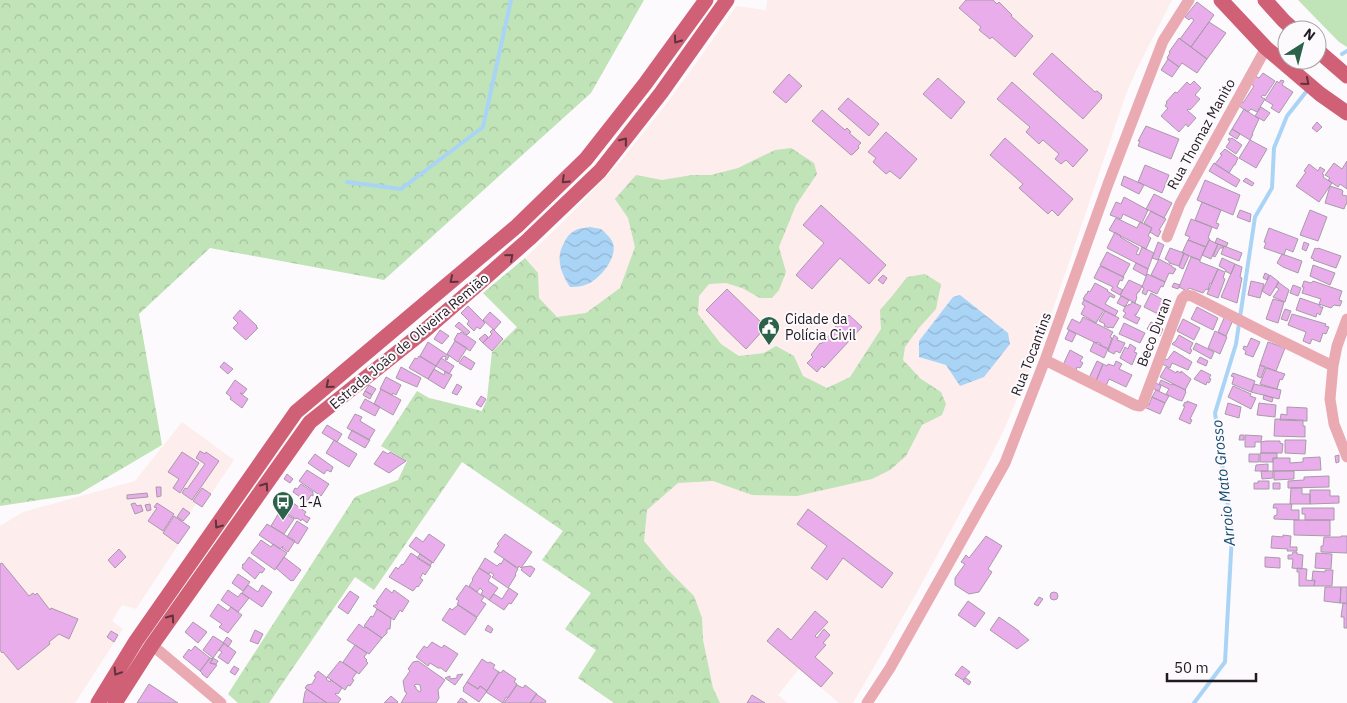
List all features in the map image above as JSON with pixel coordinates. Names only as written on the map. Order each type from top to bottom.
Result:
[{"type":"main road","name":"Estrada João de Oliveira Remião","points":[[98,703],[136,641],[296,412],[517,226],[586,159],[645,84],[706,0]]},
{"type":"main road","name":"Estrada João de Oliveira Remião","points":[[115,703],[152,645],[310,422],[457,303],[529,240],[600,171],[661,93],[727,0]]},
{"type":"main road","points":[[1221,0],[1266,48],[1320,94],[1347,112]]},
{"type":"main road","points":[[1265,0],[1284,20]]},
{"type":"main road","points":[[1327,59],[1347,76]]},
{"type":"street","name":"Rua Tocantins","points":[[867,703],[890,668],[1005,462],[1045,360],[1108,184],[1163,41],[1189,0]]},
{"type":"street","name":"Rua Thomaz Manito","points":[[1167,237],[1180,204],[1266,48]]},
{"type":"street","name":"Beco Duran","points":[[1045,360],[1135,406],[1140,406],[1143,403],[1182,299],[1186,295],[1192,296],[1333,366]]},
{"type":"street","points":[[1347,319],[1336,346],[1330,399],[1334,424],[1347,457]]},
{"type":"street","points":[[152,645],[221,703]]},
{"type":"shaded area","name":"Cidade da Polícia Civil","points":[[767,0],[1172,0],[1126,94],[1046,330],[1003,432],[916,594],[853,703],[839,703],[799,669],[778,695],[788,703],[614,703],[578,678],[596,650],[565,629],[591,593],[542,560],[563,530],[462,462],[374,590],[355,577],[269,703],[238,703],[228,694],[355,497],[398,480],[407,461],[381,446],[417,391],[429,398],[482,411],[487,399],[492,352],[517,327],[483,293],[525,258],[565,220],[619,163],[663,108],[736,6],[766,10]]},
{"type":"shaded area","points":[[182,422],[234,460],[202,507],[196,503],[184,522],[190,527],[136,609],[122,605],[112,621],[123,629],[75,703],[0,703],[0,526],[23,512],[135,481]]},
{"type":"green space","points":[[0,0],[644,0],[591,93],[384,280],[210,248],[139,314],[162,445],[79,494],[0,506]]},
{"type":"green space","points":[[1298,0],[1347,0],[1347,47],[1327,30],[1327,20],[1318,20]]},
{"type":"green space","points":[[791,148],[814,163],[817,174],[796,205],[779,247],[786,272],[779,290],[772,298],[760,298],[742,288],[726,283],[709,284],[699,296],[698,314],[721,344],[739,356],[764,353],[776,346],[794,356],[803,376],[827,388],[850,377],[881,329],[880,310],[907,277],[925,274],[941,284],[936,309],[905,347],[903,360],[921,379],[941,392],[946,404],[942,415],[922,425],[906,456],[890,470],[872,479],[797,496],[752,495],[713,481],[678,483],[647,510],[644,541],[668,570],[694,596],[702,618],[703,640],[713,688],[720,703],[614,703],[578,678],[596,650],[565,629],[591,593],[542,560],[563,531],[462,462],[374,590],[355,577],[269,703],[238,703],[228,694],[355,497],[398,480],[407,461],[381,446],[417,391],[429,398],[482,411],[487,399],[492,352],[517,327],[483,293],[525,258],[538,273],[539,298],[557,317],[586,313],[620,288],[635,247],[628,218],[615,199],[636,175],[662,180],[692,175],[711,175],[738,168],[775,150]]},
{"type":"water","points":[[590,227],[601,229],[610,238],[613,243],[613,255],[607,267],[593,281],[582,286],[570,287],[560,265],[561,249],[566,238],[571,233],[578,229]]},
{"type":"water","points":[[960,295],[1008,333],[1010,344],[984,377],[960,386],[946,365],[919,357],[919,341],[953,297]]},
{"type":"building","points":[[966,0],[993,0],[997,4],[999,2],[1033,36],[1015,57],[992,37],[990,39],[979,30],[981,27],[959,8]]},
{"type":"building","points":[[1197,2],[1214,15],[1191,47],[1180,39],[1194,20],[1191,18],[1189,20],[1185,17]]},
{"type":"building","points":[[1209,22],[1226,33],[1207,59],[1191,47]]},
{"type":"building","points":[[1179,38],[1207,59],[1197,73],[1182,63],[1179,67],[1167,58]]},
{"type":"building","points":[[1052,53],[1095,92],[1097,91],[1102,95],[1102,98],[1083,119],[1033,74]]},
{"type":"building","points":[[1168,59],[1179,67],[1172,77],[1161,70]]},
{"type":"building","points":[[1263,73],[1275,81],[1265,96],[1261,97],[1265,99],[1257,112],[1251,109],[1248,112],[1239,106],[1254,86],[1251,84],[1255,76],[1259,78]]},
{"type":"building","points":[[789,74],[802,86],[786,103],[773,92]]},
{"type":"building","points":[[938,78],[965,102],[951,119],[923,94]]},
{"type":"building","points":[[1281,80],[1284,81],[1282,85],[1293,92],[1279,113],[1271,108],[1273,105],[1265,100],[1277,81],[1279,83]]},
{"type":"building","points":[[1194,81],[1201,88],[1195,95],[1200,99],[1190,110],[1187,110],[1196,118],[1188,127],[1186,124],[1179,132],[1161,116],[1168,108],[1165,106],[1166,102],[1175,92],[1177,93],[1187,82],[1190,85]]},
{"type":"building","points":[[1012,82],[1088,150],[1073,167],[1066,160],[1061,164],[1055,159],[1059,154],[1043,140],[1039,144],[1026,132],[1030,127],[997,99]]},
{"type":"building","points":[[848,98],[879,124],[869,136],[838,109]]},
{"type":"building","points":[[1261,107],[1270,113],[1264,121],[1255,116]]},
{"type":"building","points":[[1244,109],[1259,119],[1250,140],[1232,129]]},
{"type":"building","points":[[822,110],[845,130],[847,128],[851,132],[849,133],[861,143],[853,154],[851,155],[812,121]]},
{"type":"building","points":[[1317,122],[1322,127],[1317,132],[1312,128]]},
{"type":"building","points":[[1146,126],[1179,139],[1171,159],[1138,146],[1140,141],[1138,141]]},
{"type":"building","points":[[1232,129],[1240,134],[1237,139],[1229,134]]},
{"type":"building","points":[[886,132],[917,159],[900,179],[890,171],[886,174],[873,162],[876,158],[868,152]]},
{"type":"building","points":[[1005,138],[1073,199],[1058,216],[1052,210],[1048,214],[1019,188],[1023,184],[990,155]]},
{"type":"building","points":[[1229,138],[1242,145],[1236,154],[1226,147],[1230,141],[1228,140]]},
{"type":"building","points":[[1250,140],[1267,149],[1256,168],[1239,158]]},
{"type":"building","points":[[1225,149],[1238,158],[1229,173],[1215,164]]},
{"type":"building","points":[[1347,161],[1347,189],[1340,184],[1338,187],[1328,180],[1330,178],[1325,175],[1334,163],[1342,169]]},
{"type":"building","points":[[1214,163],[1240,180],[1236,187],[1209,171]]},
{"type":"building","points":[[1309,164],[1318,171],[1320,167],[1325,170],[1322,174],[1324,175],[1323,177],[1332,183],[1319,202],[1296,186]]},
{"type":"building","points":[[1145,165],[1169,175],[1162,193],[1138,182]]},
{"type":"building","points":[[1124,176],[1144,185],[1139,194],[1121,185]]},
{"type":"building","points":[[1246,178],[1254,183],[1252,186],[1243,181]]},
{"type":"building","points":[[1205,180],[1240,195],[1233,215],[1197,200]]},
{"type":"building","points":[[1330,186],[1342,190],[1342,195],[1347,196],[1347,204],[1344,209],[1325,203]]},
{"type":"building","points":[[1154,194],[1172,203],[1164,218],[1146,209]]},
{"type":"building","points":[[1124,197],[1148,210],[1142,223],[1123,214],[1121,219],[1110,215],[1116,202],[1121,204]]},
{"type":"building","points":[[1202,202],[1221,210],[1216,223],[1219,224],[1217,229],[1195,220]]},
{"type":"building","points":[[821,205],[886,265],[869,284],[840,258],[812,289],[796,275],[824,243],[803,225]]},
{"type":"building","points":[[1240,210],[1251,214],[1250,222],[1237,217]]},
{"type":"building","points":[[1310,210],[1327,217],[1318,241],[1300,235]]},
{"type":"building","points":[[1151,211],[1166,219],[1159,230],[1161,231],[1158,237],[1150,232],[1152,228],[1144,223]]},
{"type":"building","points":[[1116,218],[1137,228],[1140,222],[1152,228],[1148,236],[1151,238],[1146,249],[1109,230]]},
{"type":"building","points":[[1191,219],[1212,227],[1208,238],[1210,239],[1206,247],[1188,240],[1190,237],[1185,235]]},
{"type":"building","points":[[1269,228],[1298,239],[1293,252],[1286,249],[1284,255],[1264,248]]},
{"type":"building","points":[[1115,232],[1139,248],[1136,254],[1139,255],[1142,247],[1154,253],[1148,269],[1107,248]]},
{"type":"building","points":[[1217,238],[1228,243],[1226,247],[1215,243]]},
{"type":"building","points":[[1188,240],[1206,247],[1200,260],[1182,253]]},
{"type":"building","points":[[1209,240],[1218,244],[1211,259],[1202,255]]},
{"type":"building","points":[[1158,242],[1164,245],[1158,260],[1152,258]]},
{"type":"building","points":[[1304,242],[1309,244],[1306,251],[1302,249]]},
{"type":"building","points":[[1218,244],[1223,246],[1223,248],[1220,248],[1215,257],[1213,256]]},
{"type":"building","points":[[1224,246],[1242,253],[1239,261],[1221,254]]},
{"type":"building","points":[[1170,248],[1184,253],[1179,266],[1169,263],[1165,259]]},
{"type":"building","points":[[1315,248],[1341,256],[1336,268],[1313,260],[1311,258]]},
{"type":"building","points":[[1107,252],[1130,264],[1123,277],[1100,265]]},
{"type":"building","points":[[1184,253],[1189,256],[1183,269],[1179,267]]},
{"type":"building","points":[[1282,254],[1302,261],[1298,273],[1277,263]]},
{"type":"building","points":[[1191,257],[1218,269],[1208,290],[1206,289],[1203,293],[1189,288],[1187,291],[1179,287]]},
{"type":"building","points":[[1222,258],[1235,264],[1231,274],[1219,266]]},
{"type":"building","points":[[1159,259],[1176,269],[1173,274],[1169,273],[1165,282],[1151,275]]},
{"type":"building","points":[[1136,263],[1148,269],[1146,276],[1133,269]]},
{"type":"building","points":[[1235,264],[1242,267],[1240,277],[1242,278],[1237,303],[1221,297]]},
{"type":"building","points":[[1313,265],[1335,273],[1330,285],[1310,276]]},
{"type":"building","points":[[1100,266],[1124,277],[1122,281],[1120,280],[1117,287],[1123,290],[1120,295],[1111,290],[1113,287],[1094,278]]},
{"type":"building","points":[[1218,269],[1225,272],[1223,278],[1225,279],[1218,298],[1207,294]]},
{"type":"building","points":[[1265,273],[1269,275],[1267,280],[1263,278]]},
{"type":"building","points":[[1147,274],[1165,282],[1157,294],[1148,290],[1146,295],[1142,293],[1144,288],[1142,287]]},
{"type":"building","points":[[883,275],[887,278],[883,284],[878,280]]},
{"type":"building","points":[[1270,275],[1279,282],[1270,296],[1262,291]]},
{"type":"building","points":[[1129,280],[1142,286],[1136,296],[1135,303],[1120,295]]},
{"type":"building","points":[[1251,281],[1264,284],[1260,298],[1248,295]]},
{"type":"building","points":[[1304,281],[1311,283],[1313,281],[1342,291],[1339,300],[1342,301],[1340,306],[1334,305],[1331,308],[1319,304],[1321,299],[1302,293]]},
{"type":"building","points":[[1278,282],[1289,290],[1285,302],[1273,297],[1279,289],[1276,287]]},
{"type":"building","points":[[1095,283],[1115,296],[1114,298],[1110,296],[1105,304],[1118,311],[1115,316],[1083,299]]},
{"type":"building","points":[[1174,283],[1180,285],[1178,289],[1172,287]]},
{"type":"building","points":[[1293,285],[1301,288],[1298,296],[1290,293]]},
{"type":"building","points":[[727,289],[766,327],[746,349],[706,310]]},
{"type":"building","points":[[1151,293],[1163,300],[1161,306],[1166,308],[1162,316],[1144,307]]},
{"type":"building","points":[[1121,296],[1129,300],[1125,307],[1117,303]]},
{"type":"building","points":[[1300,298],[1323,307],[1320,315],[1317,313],[1316,317],[1296,310]]},
{"type":"building","points":[[1273,299],[1284,302],[1278,323],[1266,319]]},
{"type":"building","points":[[1084,300],[1104,310],[1096,323],[1081,314],[1085,306],[1082,304]]},
{"type":"building","points":[[1132,302],[1141,306],[1135,314],[1135,316],[1140,318],[1137,324],[1123,317],[1126,313],[1123,311],[1126,305],[1130,305]]},
{"type":"building","points":[[468,306],[485,323],[480,329],[477,327],[474,331],[467,324],[469,321],[461,313]]},
{"type":"building","points":[[1197,307],[1218,318],[1213,330],[1191,319]]},
{"type":"building","points":[[1285,309],[1291,311],[1287,321],[1281,319]]},
{"type":"building","points":[[240,310],[258,328],[246,340],[233,328],[238,323],[233,318]]},
{"type":"building","points":[[1105,311],[1119,318],[1113,328],[1104,326],[1105,324],[1099,321]]},
{"type":"building","points":[[490,312],[501,322],[494,330],[483,320]]},
{"type":"building","points":[[1292,314],[1326,324],[1325,326],[1329,327],[1326,334],[1323,333],[1320,342],[1312,339],[1310,344],[1303,341],[1306,332],[1288,325]]},
{"type":"building","points":[[849,315],[862,327],[824,368],[822,366],[817,372],[807,363],[813,357],[811,355],[835,327]]},
{"type":"building","points":[[1225,316],[1233,320],[1226,336],[1218,332]]},
{"type":"building","points":[[1083,317],[1113,332],[1108,349],[1067,329],[1072,319],[1080,323]]},
{"type":"building","points":[[1183,319],[1200,328],[1194,340],[1177,331]]},
{"type":"building","points":[[459,322],[470,332],[467,335],[455,326]]},
{"type":"building","points":[[1151,322],[1163,329],[1160,336],[1147,329]]},
{"type":"building","points":[[1124,323],[1145,333],[1140,343],[1119,334]]},
{"type":"building","points":[[493,329],[503,339],[492,351],[483,343],[492,334],[490,332]]},
{"type":"building","points":[[440,330],[449,336],[442,344],[434,339]]},
{"type":"building","points":[[1069,330],[1076,334],[1072,342],[1065,339]]},
{"type":"building","points":[[1215,331],[1227,337],[1220,354],[1208,348]]},
{"type":"building","points":[[461,332],[476,342],[470,351],[454,340],[458,333]]},
{"type":"building","points":[[485,334],[488,337],[483,343],[479,339]]},
{"type":"building","points":[[1114,335],[1118,338],[1117,340],[1125,343],[1120,353],[1116,351],[1114,354],[1108,351]]},
{"type":"building","points":[[1179,335],[1193,343],[1190,354],[1172,344]]},
{"type":"building","points":[[1251,338],[1260,342],[1253,357],[1245,354],[1246,351],[1243,349],[1244,346],[1247,347]]},
{"type":"building","points":[[455,341],[467,348],[458,362],[447,354]]},
{"type":"building","points":[[428,342],[449,356],[447,360],[445,359],[446,357],[442,357],[436,366],[420,356]]},
{"type":"building","points":[[1094,342],[1108,349],[1104,358],[1090,351]]},
{"type":"building","points":[[1268,342],[1285,348],[1276,371],[1260,365]]},
{"type":"building","points":[[1196,343],[1214,352],[1211,359],[1193,349]]},
{"type":"building","points":[[1130,344],[1136,348],[1134,352],[1137,353],[1132,365],[1120,358],[1125,347],[1128,349]]},
{"type":"building","points":[[1070,350],[1083,357],[1080,361],[1083,363],[1080,368],[1077,367],[1076,371],[1063,365]]},
{"type":"building","points":[[1174,351],[1192,362],[1188,370],[1172,363],[1170,368],[1160,363],[1162,357],[1167,360]]},
{"type":"building","points":[[419,356],[436,366],[428,379],[409,368],[415,358],[417,359]]},
{"type":"building","points":[[464,356],[475,363],[471,370],[459,363]]},
{"type":"building","points":[[1200,357],[1208,361],[1206,366],[1197,362]]},
{"type":"building","points":[[441,358],[454,366],[449,374],[436,366]]},
{"type":"building","points":[[1097,361],[1103,364],[1096,381],[1089,378]]},
{"type":"building","points":[[1116,361],[1122,364],[1119,369],[1132,375],[1126,387],[1109,379],[1106,386],[1096,381],[1103,364],[1114,366]]},
{"type":"building","points":[[224,362],[233,369],[228,374],[220,367]]},
{"type":"building","points":[[1260,365],[1265,367],[1261,378],[1257,376]]},
{"type":"building","points":[[401,367],[421,378],[417,387],[396,378]]},
{"type":"building","points":[[1166,367],[1176,373],[1177,371],[1181,373],[1181,371],[1191,379],[1185,390],[1160,377]]},
{"type":"building","points":[[1266,368],[1285,374],[1282,380],[1280,379],[1277,389],[1260,384]]},
{"type":"building","points":[[434,369],[444,375],[445,371],[452,375],[444,389],[428,379]]},
{"type":"building","points":[[1201,370],[1211,375],[1209,383],[1207,382],[1206,385],[1194,379]]},
{"type":"building","points":[[1233,373],[1255,381],[1251,392],[1232,384],[1234,377],[1231,376]]},
{"type":"building","points":[[386,377],[401,385],[396,395],[380,389]]},
{"type":"building","points":[[235,380],[247,389],[243,394],[240,393],[248,399],[242,408],[230,399],[231,397],[226,393]]},
{"type":"building","points":[[1161,380],[1186,390],[1182,401],[1166,394],[1169,389],[1159,384]]},
{"type":"building","points":[[1153,381],[1161,386],[1159,391],[1150,387]]},
{"type":"building","points":[[457,384],[462,387],[457,395],[452,393]]},
{"type":"building","points":[[1254,384],[1281,390],[1279,399],[1251,392]]},
{"type":"building","points":[[369,385],[376,389],[372,395],[365,391]]},
{"type":"building","points":[[1233,386],[1256,398],[1251,409],[1228,397]]},
{"type":"building","points":[[381,389],[401,400],[393,415],[374,404]]},
{"type":"building","points":[[1156,390],[1169,396],[1165,403],[1152,397]]},
{"type":"building","points":[[365,391],[372,395],[370,399],[363,395]]},
{"type":"building","points":[[1264,395],[1273,398],[1272,402],[1263,399]]},
{"type":"building","points":[[481,396],[486,399],[481,407],[476,404]]},
{"type":"building","points":[[1152,397],[1165,403],[1160,414],[1144,407],[1146,403],[1149,405]]},
{"type":"building","points":[[365,399],[380,407],[375,416],[360,408]]},
{"type":"building","points":[[1187,401],[1197,405],[1190,419],[1192,420],[1190,424],[1179,419],[1185,406],[1183,406]]},
{"type":"building","points":[[1228,403],[1241,407],[1239,418],[1225,414]]},
{"type":"building","points":[[1259,403],[1276,405],[1275,417],[1257,415]]},
{"type":"building","points":[[1287,407],[1307,408],[1307,421],[1280,420],[1281,414],[1287,415]]},
{"type":"building","points":[[355,414],[362,417],[360,421],[375,430],[369,440],[347,428]]},
{"type":"building","points":[[1275,419],[1303,420],[1305,437],[1274,436]]},
{"type":"building","points":[[327,425],[342,434],[337,442],[322,433]]},
{"type":"building","points":[[352,430],[370,440],[365,448],[348,438]]},
{"type":"building","points":[[1240,435],[1244,435],[1244,440],[1239,440]]},
{"type":"building","points":[[1245,435],[1262,436],[1261,442],[1255,442],[1255,447],[1245,447]]},
{"type":"building","points":[[334,440],[357,454],[349,467],[326,453]]},
{"type":"building","points":[[1285,440],[1306,440],[1305,454],[1285,453]]},
{"type":"building","points":[[1280,441],[1283,444],[1282,453],[1261,453],[1261,442]]},
{"type":"building","points":[[200,451],[205,454],[206,452],[219,461],[192,500],[182,493],[205,464],[196,458]]},
{"type":"building","points":[[383,451],[388,454],[390,452],[406,461],[389,473],[374,464]]},
{"type":"building","points":[[182,452],[199,463],[180,493],[173,488],[179,479],[168,472]]},
{"type":"building","points":[[1260,453],[1277,453],[1277,458],[1273,458],[1273,462],[1260,462]]},
{"type":"building","points":[[315,454],[333,467],[331,472],[327,470],[324,474],[308,463]]},
{"type":"building","points":[[1249,454],[1259,454],[1259,462],[1249,462]]},
{"type":"building","points":[[1339,455],[1339,462],[1336,463],[1335,456]]},
{"type":"building","points":[[1320,457],[1321,470],[1273,471],[1273,458],[1290,458],[1290,463],[1303,462],[1303,458]]},
{"type":"building","points":[[1268,464],[1268,471],[1255,471],[1256,465]]},
{"type":"building","points":[[307,470],[329,484],[321,496],[299,481]]},
{"type":"building","points":[[1261,471],[1273,471],[1273,478],[1262,479]]},
{"type":"building","points":[[1274,471],[1294,471],[1294,479],[1274,480]]},
{"type":"building","points":[[287,474],[293,479],[290,483],[284,479]]},
{"type":"building","points":[[1329,476],[1329,487],[1288,488],[1288,481],[1304,480],[1304,477]]},
{"type":"building","points":[[1258,481],[1269,481],[1269,489],[1254,489],[1254,483],[1258,483]]},
{"type":"building","points":[[1273,483],[1280,483],[1280,489],[1273,489]]},
{"type":"building","points":[[301,484],[313,492],[313,496],[311,495],[307,502],[293,492]]},
{"type":"building","points":[[156,487],[161,487],[161,496],[157,497]]},
{"type":"building","points":[[202,488],[211,494],[202,507],[193,501]]},
{"type":"building","points":[[1291,488],[1302,488],[1302,494],[1310,494],[1310,504],[1290,504]]},
{"type":"building","points":[[1310,490],[1330,490],[1330,496],[1339,496],[1339,503],[1310,504]]},
{"type":"building","points":[[147,493],[148,497],[127,499],[127,495]]},
{"type":"building","points":[[283,496],[306,512],[304,515],[310,518],[307,523],[283,511],[285,508],[278,504]]},
{"type":"building","points":[[135,503],[137,506],[141,505],[143,511],[135,514],[131,504]]},
{"type":"building","points":[[157,503],[174,514],[163,531],[148,521],[157,508],[154,507]]},
{"type":"building","points":[[150,504],[151,510],[147,511],[145,505]]},
{"type":"building","points":[[1274,504],[1292,504],[1291,510],[1299,510],[1299,520],[1274,519],[1274,516],[1277,515],[1277,508],[1273,508]]},
{"type":"building","points":[[183,508],[190,513],[183,521],[177,517]]},
{"type":"building","points":[[1302,508],[1334,508],[1334,520],[1305,520]]},
{"type":"building","points":[[808,509],[893,573],[882,588],[843,558],[827,580],[811,568],[827,546],[797,524]]},
{"type":"building","points":[[280,511],[294,519],[284,534],[271,526]]},
{"type":"building","points":[[174,516],[190,527],[178,544],[163,533]]},
{"type":"building","points":[[1294,520],[1330,520],[1330,536],[1294,535]]},
{"type":"building","points":[[297,521],[308,528],[298,544],[287,537]]},
{"type":"building","points":[[267,524],[295,541],[288,552],[282,548],[283,546],[280,549],[259,535]]},
{"type":"building","points":[[429,534],[445,545],[433,563],[409,546],[416,537],[423,542]]},
{"type":"building","points":[[505,534],[532,552],[521,568],[519,566],[518,568],[494,552],[499,546],[497,544]]},
{"type":"building","points":[[1283,535],[1291,536],[1290,547],[1297,547],[1297,551],[1271,548],[1272,536],[1283,537]]},
{"type":"building","points":[[986,536],[1002,546],[988,569],[992,572],[979,592],[969,594],[955,585],[955,578],[965,564],[961,562],[966,555],[969,558]]},
{"type":"building","points":[[1347,536],[1347,553],[1321,552],[1324,537]]},
{"type":"building","points":[[261,540],[271,547],[273,544],[287,553],[275,570],[251,553]]},
{"type":"building","points":[[119,549],[126,557],[115,568],[108,560]]},
{"type":"building","points":[[1293,552],[1303,555],[1302,569],[1292,568],[1293,559],[1288,559],[1288,555],[1292,555]]},
{"type":"building","points":[[411,553],[431,566],[425,575],[423,573],[420,578],[423,580],[413,591],[389,577],[396,567],[398,569],[403,565]]},
{"type":"building","points":[[1316,553],[1332,554],[1331,569],[1315,568]]},
{"type":"building","points":[[420,554],[432,562],[430,566],[417,558]]},
{"type":"building","points":[[249,557],[265,569],[255,579],[242,568],[242,565]]},
{"type":"building","points":[[284,557],[301,570],[293,581],[276,568]]},
{"type":"building","points":[[1265,557],[1280,558],[1280,568],[1265,567]]},
{"type":"building","points":[[485,558],[497,566],[504,559],[518,569],[508,588],[492,577],[494,575],[490,572],[489,574],[479,568]]},
{"type":"building","points":[[2,563],[29,596],[37,593],[50,610],[51,608],[78,619],[69,639],[59,634],[49,642],[50,644],[18,670],[0,650],[0,564]]},
{"type":"building","points":[[531,566],[535,569],[530,577],[521,570],[523,567]]},
{"type":"building","points":[[479,568],[491,576],[488,581],[498,588],[489,600],[481,594],[483,591],[480,588],[477,592],[469,586]]},
{"type":"building","points":[[1297,568],[1307,569],[1306,580],[1315,581],[1314,586],[1299,586],[1299,572],[1297,572]]},
{"type":"building","points":[[1325,570],[1333,570],[1332,586],[1314,586],[1315,580],[1312,580],[1313,571],[1325,572]]},
{"type":"building","points":[[238,574],[250,582],[243,591],[232,583]]},
{"type":"building","points":[[248,585],[258,592],[262,585],[272,592],[262,607],[242,593]]},
{"type":"building","points":[[466,585],[484,597],[481,601],[486,604],[477,617],[457,604],[459,601],[456,599]]},
{"type":"building","points":[[1325,587],[1341,587],[1340,603],[1324,601]]},
{"type":"building","points":[[1341,587],[1347,587],[1347,603],[1340,603]]},
{"type":"building","points":[[386,588],[392,593],[394,590],[409,601],[394,620],[373,606],[378,603],[376,602]]},
{"type":"building","points":[[509,588],[518,594],[504,610],[489,600],[494,594],[502,599]]},
{"type":"building","points":[[228,590],[238,597],[241,593],[249,598],[238,612],[221,600]]},
{"type":"building","points":[[350,591],[359,597],[348,614],[338,607]]},
{"type":"building","points":[[1054,592],[1058,596],[1054,600],[1050,596]]},
{"type":"building","points":[[1039,597],[1043,599],[1038,606],[1034,604]]},
{"type":"building","points":[[968,601],[985,613],[975,627],[958,615]]},
{"type":"building","points":[[1343,603],[1347,604],[1347,628],[1344,628],[1344,617],[1341,617]]},
{"type":"building","points":[[218,604],[228,611],[231,607],[242,615],[228,633],[219,627],[222,624],[210,616]]},
{"type":"building","points":[[458,605],[477,618],[465,635],[442,620],[450,608],[452,610]]},
{"type":"building","points":[[377,609],[391,618],[390,629],[387,629],[387,633],[382,638],[364,626],[371,616],[373,617]]},
{"type":"building","points":[[815,611],[828,622],[815,636],[817,638],[824,629],[830,635],[823,643],[826,645],[815,657],[833,673],[821,687],[767,641],[778,628],[791,640]]},
{"type":"building","points":[[999,617],[1029,640],[1017,649],[990,630]]},
{"type":"building","points":[[193,622],[207,632],[198,643],[185,632]]},
{"type":"building","points":[[359,624],[382,638],[369,654],[347,640]]},
{"type":"building","points":[[488,625],[493,629],[491,633],[485,630]]},
{"type":"building","points":[[255,630],[263,634],[258,644],[250,641]]},
{"type":"building","points":[[111,631],[118,635],[114,642],[107,637]]},
{"type":"building","points":[[213,636],[224,643],[213,658],[203,650]]},
{"type":"building","points":[[227,637],[232,641],[228,647],[223,643]]},
{"type":"building","points":[[432,642],[442,648],[444,645],[458,654],[446,672],[430,663],[428,666],[416,657],[424,646],[427,648]]},
{"type":"building","points":[[224,643],[236,652],[228,664],[218,657],[222,652],[219,650]]},
{"type":"building","points":[[355,645],[367,653],[364,657],[368,663],[359,674],[343,662]]},
{"type":"building","points":[[195,646],[210,658],[200,671],[183,657],[189,649],[191,651]]},
{"type":"building","points":[[210,658],[213,659],[210,663],[217,665],[207,678],[200,671]]},
{"type":"building","points":[[213,658],[218,661],[216,664],[210,663]]},
{"type":"building","points":[[482,659],[495,665],[493,668],[499,672],[487,691],[480,686],[478,689],[467,682]]},
{"type":"building","points":[[340,661],[357,672],[350,686],[348,685],[345,690],[327,677]]},
{"type":"building","points":[[418,661],[445,680],[438,690],[439,698],[436,703],[401,703],[407,693],[405,692],[403,681],[410,671],[408,669],[413,662]],"holes":[[[416,684],[420,685],[421,690],[420,692],[414,686]]]},
{"type":"building","points":[[234,666],[239,669],[235,675],[230,672]]},
{"type":"building","points":[[962,666],[970,672],[963,680],[955,675]]},
{"type":"building","points":[[503,670],[516,679],[514,682],[517,684],[503,703],[486,692],[499,672],[501,673]]},
{"type":"building","points":[[318,671],[330,682],[331,680],[342,688],[338,694],[335,694],[341,699],[338,703],[327,703],[305,688],[307,685],[312,684],[316,677],[314,676]]},
{"type":"building","points":[[463,674],[455,685],[445,678],[450,676],[450,679],[457,678],[457,675]]},
{"type":"building","points":[[966,678],[971,682],[969,685],[963,681]]},
{"type":"building","points":[[467,682],[478,689],[480,686],[487,691],[479,702],[463,691]]},
{"type":"building","points":[[149,684],[178,703],[137,703]]},
{"type":"building","points":[[517,685],[523,688],[525,685],[537,694],[530,703],[504,703]]},
{"type":"building","points":[[307,689],[327,703],[303,703]]},
{"type":"building","points":[[536,694],[546,701],[545,703],[530,703]]},
{"type":"building","points":[[752,695],[765,703],[747,703]]},
{"type":"building","points":[[391,696],[398,702],[384,703]]},
{"type":"building","points":[[461,698],[467,702],[467,703],[457,703]]},
{"type":"waterway","points":[[347,182],[401,189],[483,127],[511,0]]},
{"type":"waterway","name":"Arroio Mato Grosso","points":[[1342,54],[1347,51]]},
{"type":"waterway","name":"Arroio Mato Grosso","points":[[1194,703],[1225,662],[1232,535],[1215,413],[1236,344],[1255,217],[1272,188],[1274,148],[1287,116],[1306,92]]},
{"type":"place","name":"Cidade da Polícia Civil","points":[[769,346]]},
{"type":"place","name":"1-A","points":[[283,521]]}]
